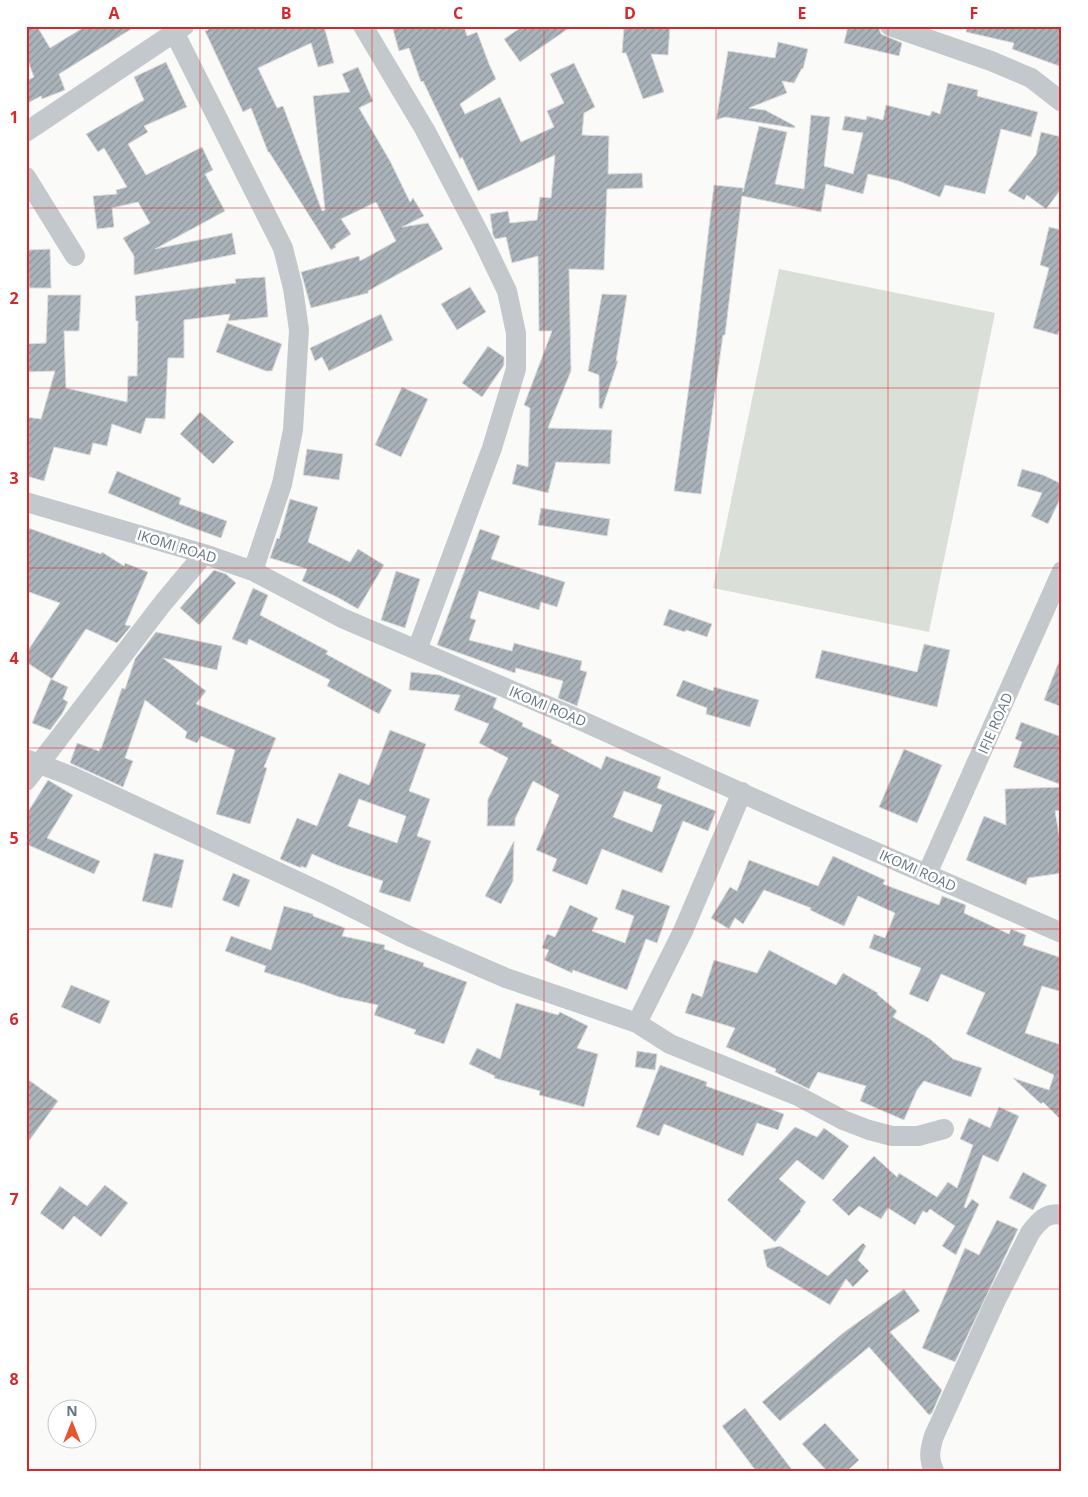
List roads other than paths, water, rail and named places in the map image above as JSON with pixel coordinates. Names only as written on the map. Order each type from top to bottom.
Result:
[{"type":"street","points":[[363,26],[425,130],[482,239],[507,291],[516,333],[516,370],[492,448],[417,650]]},
{"type":"street","points":[[890,26],[991,61],[1032,78],[1062,102]]},
{"type":"street","points":[[26,132],[177,28],[283,248],[299,330],[293,430],[282,484],[253,571]]},
{"type":"street","points":[[26,177],[75,256]]},
{"type":"street","name":"IKOMI ROAD","points":[[26,502],[204,554],[253,571],[342,618],[571,716],[1062,933]]},
{"type":"street","points":[[26,781],[33,762],[204,554]]},
{"type":"street","name":"IFIE ROAD","points":[[926,874],[1062,571]]},
{"type":"street","points":[[33,762],[79,780],[327,895],[409,936],[497,974],[637,1023],[670,1044],[798,1096],[843,1120],[892,1136],[918,1136],[944,1129]]},
{"type":"street","points":[[637,1023],[683,931],[742,792]]},
{"type":"street","points":[[934,1471],[929,1453],[934,1436],[995,1302],[1030,1233],[1038,1223],[1049,1215],[1062,1215]]}]
